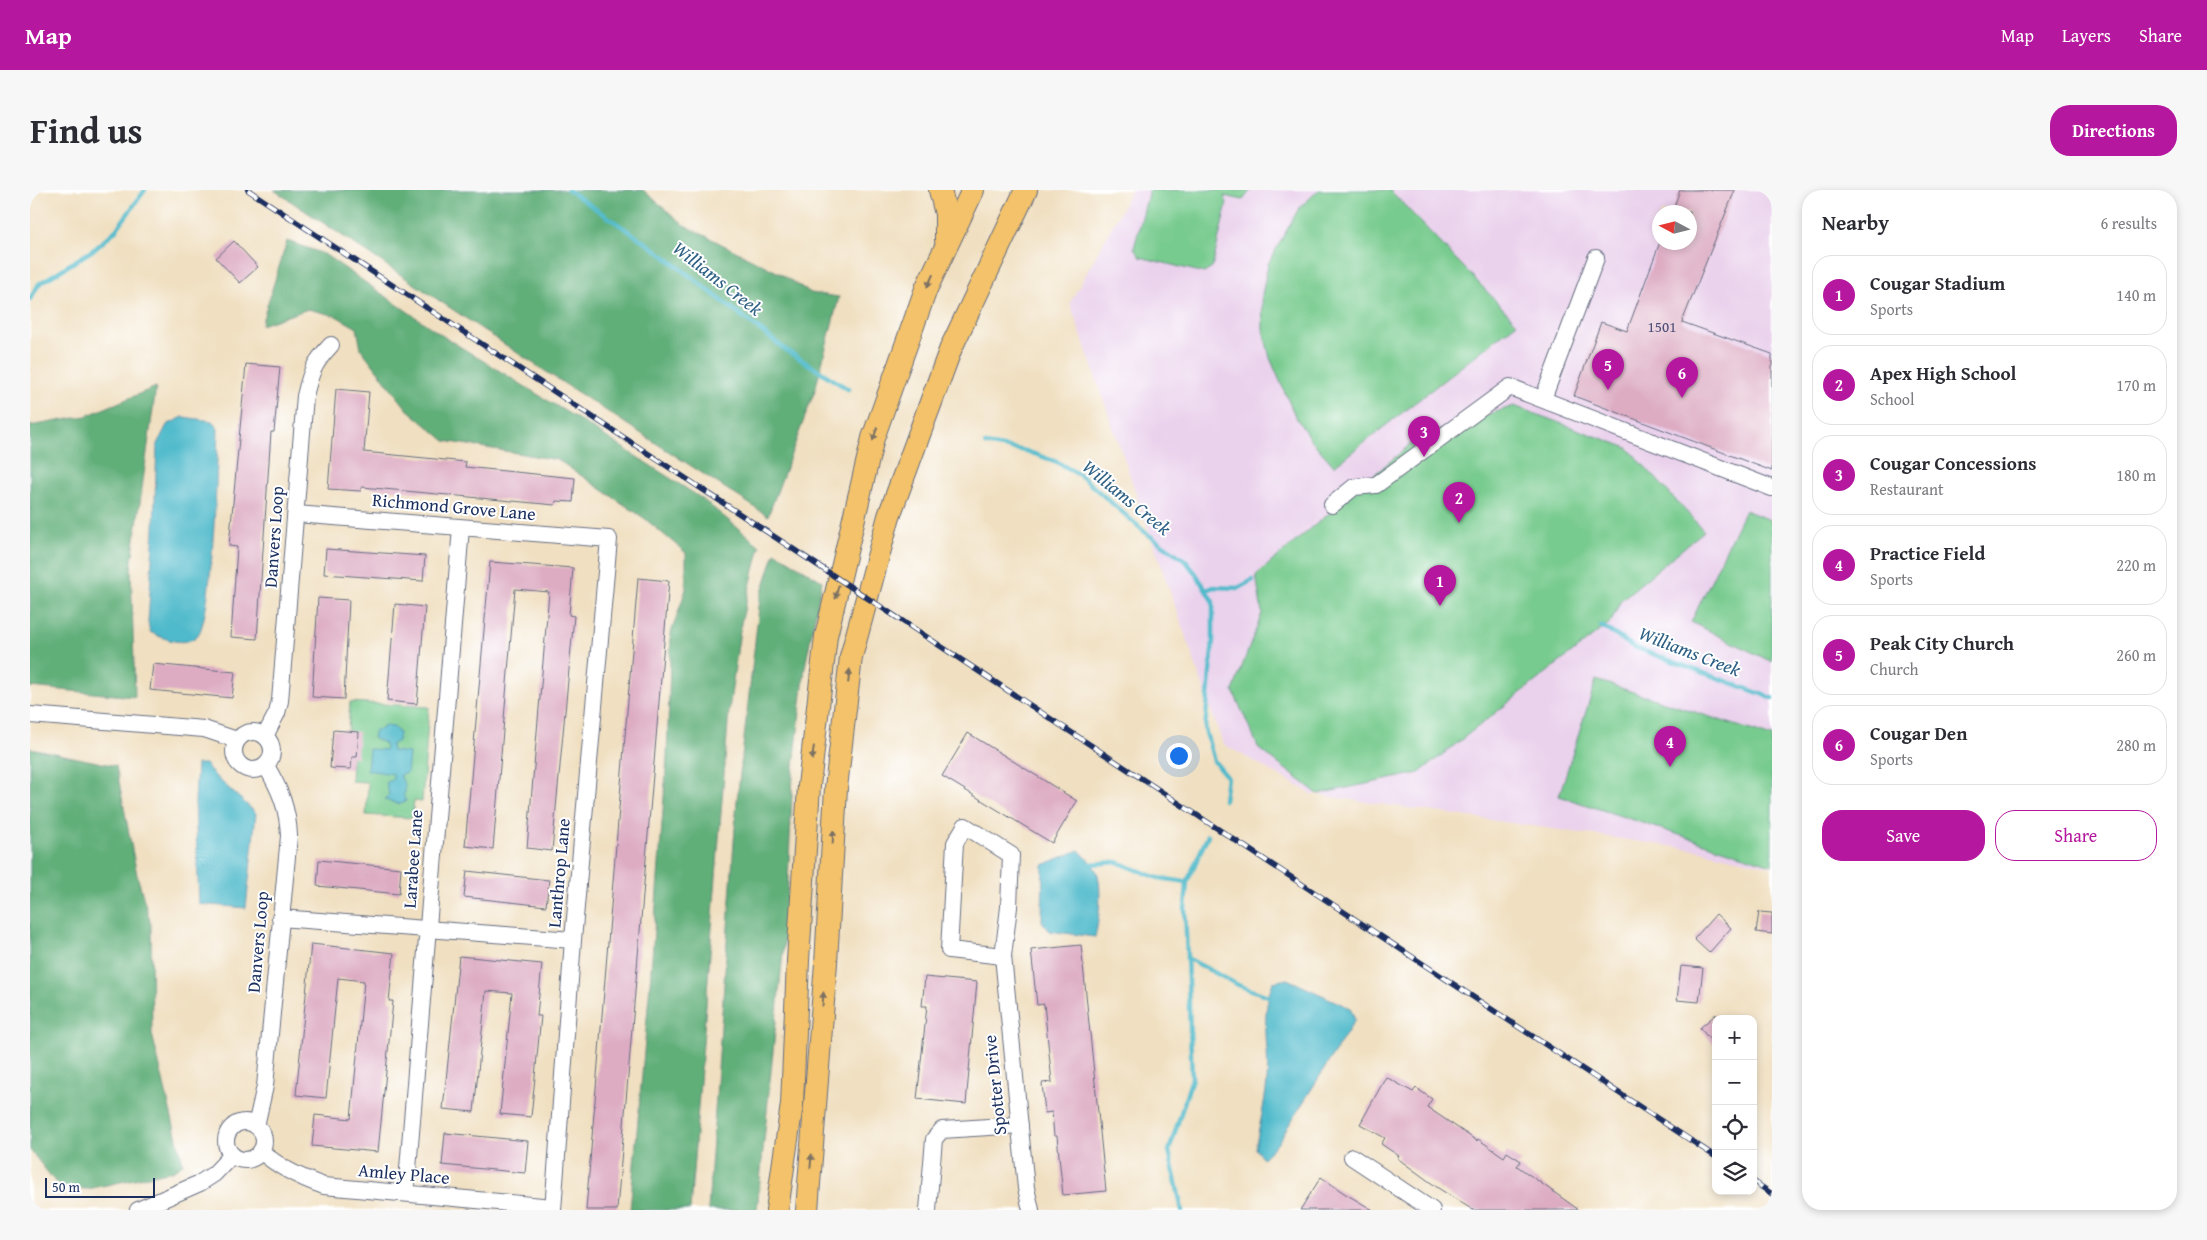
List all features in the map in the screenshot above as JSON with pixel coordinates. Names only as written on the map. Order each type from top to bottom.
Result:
[{"type":"highway","points":[[940,190],[947,220],[944,251]]},
{"type":"highway","points":[[777,1210],[792,1104],[798,961],[809,786],[826,636],[873,438],[926,289],[973,190]]},
{"type":"highway","points":[[807,1210],[825,972],[836,788],[851,657],[888,516],[951,348],[1026,190]]},
{"type":"street","points":[[1543,399],[1596,258]]},
{"type":"street","name":"Danvers Loop","points":[[264,736],[277,712],[280,701],[305,396],[310,371],[316,361],[331,345]]},
{"type":"street","points":[[1332,505],[1354,487],[1376,485],[1510,387],[1772,488]]},
{"type":"street","name":"Richmond Grove Lane","points":[[296,514],[609,539]]},
{"type":"street","name":"Larabee Lane","points":[[406,1194],[461,528]]},
{"type":"street","name":"Lanthrop Lane","points":[[553,1209],[609,539]]},
{"type":"street","points":[[30,715],[204,729],[237,740]]},
{"type":"street","points":[[247,733],[259,733],[264,736],[271,745],[270,761],[266,766],[254,771],[242,767],[238,763],[234,752],[237,740],[247,733]]},
{"type":"street","name":"Danvers Loop","points":[[256,1126],[266,1086],[289,836],[288,816],[281,794],[266,766]]},
{"type":"street","name":"Spotter Drive","points":[[1003,956],[948,950],[955,843],[966,826],[1011,855],[1009,908],[1003,956],[1026,1188],[1031,1210]]},
{"type":"street","points":[[280,918],[574,940]]},
{"type":"street","points":[[239,1123],[251,1123],[256,1126],[263,1135],[261,1151],[252,1159],[246,1161],[232,1155],[226,1148],[225,1142],[229,1130],[239,1123]]},
{"type":"street","points":[[928,1210],[934,1139],[942,1130],[1020,1125]]},
{"type":"street","name":"Amley Place","points":[[261,1151],[271,1160],[303,1179],[324,1186],[553,1209]]},
{"type":"street","points":[[138,1210],[200,1183],[214,1174],[232,1155]]},
{"type":"street","points":[[1352,1157],[1432,1210]]},
{"type":"shaded area","points":[[1132,190],[1772,190],[1772,867],[1697,850],[1312,794],[1223,744],[1070,303]]},
{"type":"green space","points":[[274,190],[643,190],[684,225],[779,273],[811,293],[839,297],[815,390],[768,516],[525,358]]},
{"type":"green space","points":[[1149,190],[1251,190],[1243,200],[1224,196],[1227,203],[1212,268],[1204,273],[1140,257],[1134,248]]},
{"type":"green space","points":[[1319,190],[1390,190],[1517,323],[1334,466],[1310,439],[1295,416],[1270,358],[1263,330],[1262,295],[1268,264],[1299,208]]},
{"type":"green space","points":[[287,241],[324,254],[446,338],[701,498],[760,546],[741,623],[729,710],[690,1210],[630,1210],[650,984],[667,757],[671,633],[686,589],[686,553],[644,518],[558,460],[445,441],[407,409],[361,349],[357,328],[336,316],[308,309],[261,325]]},
{"type":"green space","points":[[156,387],[131,568],[135,697],[30,687],[30,426],[86,416]]},
{"type":"green space","points":[[1514,406],[1628,448],[1704,531],[1621,600],[1611,622],[1419,773],[1318,794],[1259,749],[1233,691],[1262,613],[1256,575],[1419,437]]},
{"type":"green space","points":[[1745,510],[1772,521],[1772,662],[1691,622]]},
{"type":"green space","points":[[775,552],[822,581],[805,667],[793,775],[786,923],[757,1210],[708,1210],[737,800],[760,598]]},
{"type":"green space","points":[[1596,680],[1772,737],[1772,865],[1559,796]]},
{"type":"green space","points":[[350,702],[429,707],[422,802],[414,801],[412,818],[366,815],[368,784],[366,782],[351,781],[352,757],[348,731]]},
{"type":"green space","points":[[30,748],[116,766],[137,875],[151,925],[152,1034],[183,1164],[172,1171],[88,1189],[60,1188],[30,1150]]},
{"type":"water","points":[[183,417],[212,421],[218,429],[213,538],[207,602],[197,636],[192,640],[180,642],[150,632],[148,622],[157,444],[167,425]]},
{"type":"water","points":[[384,726],[394,727],[399,733],[398,741],[391,745],[392,751],[409,753],[407,773],[400,776],[405,785],[405,793],[403,795],[406,801],[398,804],[385,800],[389,794],[386,783],[393,779],[393,774],[367,770],[369,749],[385,750],[384,743],[373,738],[375,730],[382,729]]},
{"type":"water","points":[[197,764],[205,764],[214,775],[256,813],[246,908],[199,904],[195,802]]},
{"type":"water","points":[[1079,850],[1097,871],[1098,875],[1100,906],[1095,937],[1049,931],[1042,921],[1043,865]]},
{"type":"water","points":[[1287,979],[1350,1008],[1355,1020],[1277,1144],[1263,1158],[1255,1149],[1267,1081],[1267,1008],[1273,982]]},
{"type":"building","points":[[1680,190],[1735,190],[1682,322],[1772,354],[1772,471],[1574,396],[1601,322],[1627,331],[1657,250],[1697,250],[1697,205],[1675,205]]},
{"type":"building","points":[[234,241],[258,267],[240,283],[216,258]]},
{"type":"building","points":[[246,364],[280,367],[274,432],[271,432],[257,639],[231,637],[237,547],[229,546]]},
{"type":"building","points":[[336,389],[369,392],[364,452],[466,462],[465,467],[575,478],[573,502],[556,501],[555,505],[362,487],[361,491],[328,489]]},
{"type":"building","points":[[326,549],[425,556],[423,581],[324,574]]},
{"type":"building","points":[[490,562],[573,568],[569,615],[574,616],[552,851],[527,848],[549,592],[515,589],[493,849],[465,846]]},
{"type":"building","points":[[638,578],[669,581],[617,1210],[586,1210]]},
{"type":"building","points":[[318,598],[349,600],[344,699],[312,697]]},
{"type":"building","points":[[395,604],[425,607],[417,704],[387,701]]},
{"type":"building","points":[[153,664],[235,672],[232,698],[150,690]]},
{"type":"building","points":[[333,730],[359,732],[357,757],[352,757],[351,769],[330,768]]},
{"type":"building","points":[[968,733],[1077,801],[1052,843],[942,776]]},
{"type":"building","points":[[319,860],[401,868],[399,894],[317,886]]},
{"type":"building","points":[[467,871],[549,880],[546,906],[464,897]]},
{"type":"building","points":[[1759,912],[1772,913],[1772,934],[1756,932]]},
{"type":"building","points":[[1716,914],[1731,928],[1709,953],[1694,939]]},
{"type":"building","points":[[311,944],[394,953],[389,1001],[393,1001],[378,1152],[312,1146],[315,1115],[351,1119],[364,981],[338,978],[326,1098],[296,1095]]},
{"type":"building","points":[[1081,945],[1106,1191],[1063,1195],[1057,1136],[1054,1136],[1052,1112],[1045,1113],[1042,1083],[1052,1082],[1044,1004],[1037,1005],[1031,950]]},
{"type":"building","points":[[459,956],[542,964],[537,1016],[541,1016],[531,1117],[500,1114],[512,993],[486,991],[474,1112],[443,1109]]},
{"type":"building","points":[[1681,966],[1703,968],[1699,1002],[1677,1000]]},
{"type":"building","points":[[925,977],[977,982],[966,1104],[917,1099],[927,1006],[922,1006]]},
{"type":"building","points":[[1712,1018],[1712,1042],[1700,1028]]},
{"type":"building","points":[[1386,1077],[1413,1092],[1416,1088],[1432,1099],[1427,1107],[1504,1157],[1507,1152],[1521,1161],[1517,1166],[1579,1210],[1473,1210],[1438,1188],[1381,1144],[1385,1138],[1360,1124]]},
{"type":"building","points":[[445,1133],[528,1141],[525,1173],[442,1165]]},
{"type":"building","points":[[1321,1177],[1344,1193],[1373,1210],[1300,1210]]},
{"type":"waterway","points":[[30,299],[39,284],[96,248],[116,230],[145,190]]},
{"type":"waterway","name":"Williams Creek","points":[[568,190],[655,249],[786,350],[848,389]]},
{"type":"waterway","name":"Williams Creek","points":[[985,444],[1026,451],[1057,462],[1081,476],[1146,533],[1185,560],[1196,574],[1213,602],[1213,640],[1205,729],[1214,761],[1227,777],[1224,800]]},
{"type":"waterway","name":"Williams Creek","points":[[1207,590],[1213,587],[1238,588],[1253,580]]},
{"type":"waterway","name":"Williams Creek","points":[[1601,626],[1634,647],[1772,698]]},
{"type":"waterway","points":[[1182,1210],[1169,1151],[1192,1078],[1185,909],[1187,882],[1208,835]]},
{"type":"waterway","points":[[1091,864],[1117,862],[1158,878],[1187,882]]},
{"type":"waterway","points":[[1187,958],[1238,985],[1268,996]]},
{"type":"railway","points":[[248,190],[1712,1154]]},
{"type":"railway","points":[[1757,1184],[1772,1194]]},
{"type":"place","name":"Peak City Church","points":[[1608,390]]},
{"type":"place","name":"Cougar Den","points":[[1682,398]]},
{"type":"place","name":"Cougar Concessions","points":[[1424,457]]},
{"type":"place","name":"Apex High School","points":[[1459,523]]},
{"type":"place","name":"Cougar Stadium","points":[[1440,606]]},
{"type":"place","name":"Practice Field","points":[[1670,767]]}]
